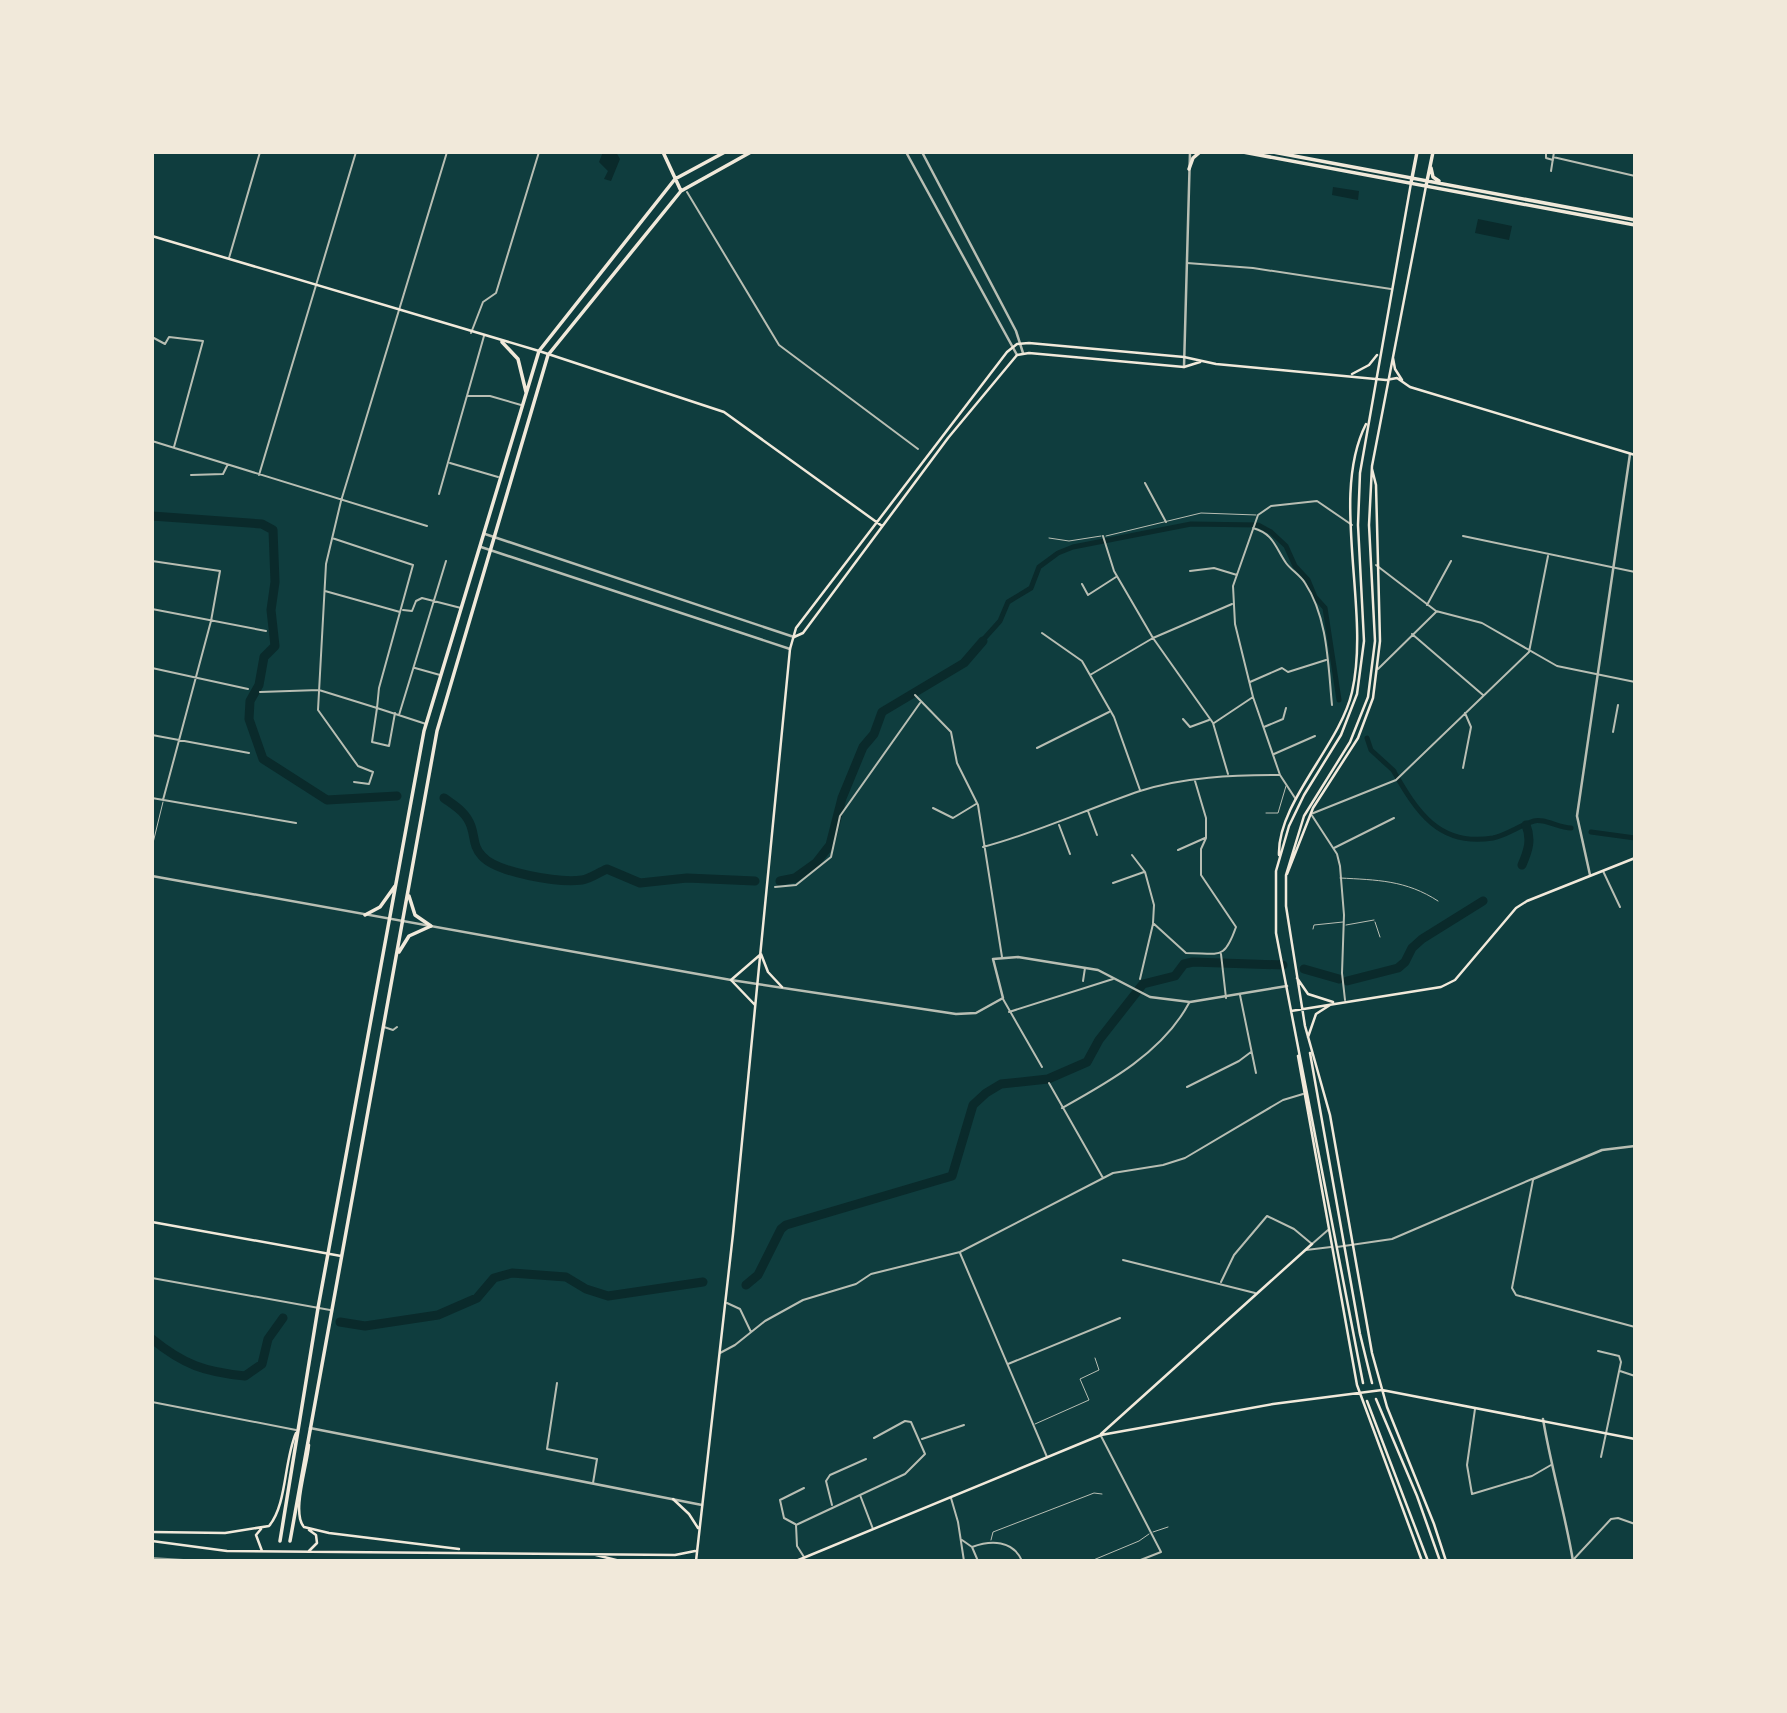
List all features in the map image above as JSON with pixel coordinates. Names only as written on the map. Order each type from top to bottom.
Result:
[{"type":"main road","points":[[663,152],[681,191]]},
{"type":"main road","points":[[280,1541],[318,1308],[426,724],[539,351],[675,178],[725,152]]},
{"type":"main road","points":[[290,1541],[437,731],[548,355],[681,191],[751,152]]},
{"type":"main road","points":[[1189,169],[1193,158],[1200,152]]},
{"type":"main road","points":[[1242,152],[1411,183],[1442,183],[1635,220]]},
{"type":"main road","points":[[1273,152],[1413,177],[1427,184],[1635,225]]},
{"type":"main road","points":[[1279,858],[1296,810],[1351,714],[1361,670],[1364,641],[1358,525],[1360,473],[1379,353],[1417,152]]},
{"type":"main road","points":[[1433,152],[1386,380],[1372,466],[1369,525],[1374,630],[1372,673],[1362,718],[1304,816],[1286,876],[1286,906],[1308,1041],[1330,1115],[1382,1390],[1446,1561]]},
{"type":"main road","points":[[1431,166],[1433,177],[1442,183]]},
{"type":"main road","points":[[152,236],[471,333],[539,351],[724,412],[882,526]]},
{"type":"main road","points":[[502,342],[519,363],[527,394]]},
{"type":"main road","points":[[696,1561],[695,1551],[703,1505],[720,1353],[790,649],[796,628],[1013,346],[1021,344],[1184,357],[1200,362],[1386,380],[1396,378],[1410,387],[1632,454]]},
{"type":"main road","points":[[1349,375],[1369,365],[1379,353]]},
{"type":"main road","points":[[794,637],[803,633],[882,526],[1017,355],[1051,355],[1184,367],[1200,362]]},
{"type":"main road","points":[[1392,356],[1395,369],[1410,387]]},
{"type":"main road","points":[[1368,421],[1359,439],[1353,480],[1352,525],[1358,641],[1352,693],[1336,733],[1297,800],[1285,827],[1274,910],[1303,1094],[1359,1392],[1422,1561]]},
{"type":"main road","points":[[1286,876],[1311,814],[1358,738],[1373,698],[1378,670],[1380,618],[1376,485],[1372,466]]},
{"type":"main road","points":[[1353,480],[1360,473]]},
{"type":"main road","points":[[1374,630],[1380,618]]},
{"type":"main road","points":[[1361,670],[1372,673]]},
{"type":"main road","points":[[1350,741],[1358,738]]},
{"type":"main road","points":[[1286,837],[1295,842]]},
{"type":"main road","points":[[1291,1011],[1441,987],[1455,980],[1516,908],[1635,858]]},
{"type":"main road","points":[[365,915],[380,907],[396,885]]},
{"type":"main road","points":[[409,887],[411,910],[431,926]]},
{"type":"main road","points":[[395,962],[404,941],[431,926]]},
{"type":"main road","points":[[755,1005],[731,980],[761,954]]},
{"type":"main road","points":[[761,954],[768,972],[782,987]]},
{"type":"main road","points":[[1296,975],[1308,994],[1336,1003]]},
{"type":"main road","points":[[1308,1041],[1309,1028],[1316,1014],[1336,1003]]},
{"type":"main road","points":[[1296,1044],[1307,1086],[1363,1383]]},
{"type":"main road","points":[[1310,1047],[1344,1245],[1372,1383]]},
{"type":"main road","points":[[152,1222],[341,1256]]},
{"type":"main road","points":[[1101,1435],[1312,1244]]},
{"type":"main road","points":[[796,1561],[1101,1435],[1198,1416],[1359,1392],[1382,1390],[1543,1419],[1635,1439]]},
{"type":"main road","points":[[1376,1399],[1425,1516],[1440,1561]]},
{"type":"main road","points":[[1367,1401],[1428,1561]]},
{"type":"main road","points":[[262,1552],[256,1535],[269,1526],[277,1513],[288,1452],[297,1430]]},
{"type":"main road","points":[[306,1552],[314,1549],[317,1543],[316,1535],[300,1523],[299,1510],[309,1434]]},
{"type":"main road","points":[[673,1499],[690,1514],[699,1529]]},
{"type":"main road","points":[[304,1527],[329,1533],[472,1551]]},
{"type":"main road","points":[[152,1532],[225,1533],[264,1528]]},
{"type":"main road","points":[[152,1541],[227,1551],[262,1552],[472,1551],[675,1555],[695,1551]]},
{"type":"main road","points":[[589,1554],[620,1561]]},
{"type":"main road","points":[[675,1555],[681,1560]]},
{"type":"street","points":[[228,259],[260,152]]},
{"type":"street","points":[[259,475],[356,152]]},
{"type":"street","points":[[354,782],[369,784],[373,772],[358,766],[318,710],[324,591],[341,500],[447,152]]},
{"type":"street","points":[[471,333],[483,302],[496,293],[538,152]]},
{"type":"street","points":[[906,152],[1017,355]]},
{"type":"street","points":[[922,152],[1021,344],[1023,353]]},
{"type":"street","points":[[1184,367],[1190,152]]},
{"type":"street","points":[[1546,152],[1546,158],[1635,176]]},
{"type":"street","points":[[1551,171],[1554,152]]},
{"type":"street","points":[[687,192],[779,345],[918,449]]},
{"type":"street","points":[[1186,262],[1253,268],[1391,289]]},
{"type":"street","points":[[439,494],[484,336]]},
{"type":"street","points":[[152,337],[164,344],[169,337],[203,341],[173,448]]},
{"type":"street","points":[[467,396],[490,396],[523,406]]},
{"type":"street","points":[[152,441],[427,526]]},
{"type":"street","points":[[1590,876],[1577,816],[1612,568],[1632,454]]},
{"type":"street","points":[[449,463],[501,478]]},
{"type":"street","points":[[191,475],[223,474],[227,465]]},
{"type":"street","points":[[1145,483],[1166,522]]},
{"type":"street","points":[[1297,800],[1280,775],[1253,697],[1233,604],[1237,576],[1258,515],[1271,506],[1317,501],[1352,525]]},
{"type":"street","points":[[1254,528],[1269,534],[1286,563],[1304,582],[1323,625],[1332,705]]},
{"type":"street","points":[[485,534],[794,637]]},
{"type":"street","points":[[1103,536],[1116,576],[1153,639],[1213,723],[1228,775]]},
{"type":"street","points":[[1463,536],[1548,556],[1635,572]]},
{"type":"street","points":[[332,538],[413,565],[379,688],[372,742],[389,746],[396,713]]},
{"type":"street","points":[[481,547],[790,649]]},
{"type":"street","points":[[1345,1001],[1340,866],[1333,848],[1311,814],[1398,778],[1529,652],[1548,556]]},
{"type":"street","points":[[152,561],[220,571],[211,621],[163,800]]},
{"type":"street","points":[[399,715],[446,561]]},
{"type":"street","points":[[1427,605],[1451,561]]},
{"type":"street","points":[[1377,565],[1436,611],[1482,623],[1557,666],[1635,682]]},
{"type":"street","points":[[1191,571],[1214,568],[1237,576]]},
{"type":"street","points":[[1082,584],[1088,594],[1116,576]]},
{"type":"street","points":[[324,591],[401,611],[412,611],[418,598],[435,600],[462,609]]},
{"type":"street","points":[[1090,675],[1153,639],[1233,604]]},
{"type":"street","points":[[152,609],[266,631]]},
{"type":"street","points":[[1378,670],[1436,611]]},
{"type":"street","points":[[1042,633],[1082,661],[1126,742],[1140,791]]},
{"type":"street","points":[[1412,634],[1483,695]]},
{"type":"street","points":[[1249,682],[1282,668],[1288,672],[1327,660]]},
{"type":"street","points":[[414,667],[441,676]]},
{"type":"street","points":[[152,668],[248,689]]},
{"type":"street","points":[[260,692],[319,690],[426,724]]},
{"type":"street","points":[[915,695],[951,733],[957,764],[977,804],[998,920],[1002,958]]},
{"type":"street","points":[[1213,723],[1253,697]]},
{"type":"street","points":[[775,887],[796,885],[831,857],[840,816],[920,702]]},
{"type":"street","points":[[1613,732],[1618,705]]},
{"type":"street","points":[[1263,727],[1283,719],[1286,708]]},
{"type":"street","points":[[1038,748],[1110,712]]},
{"type":"street","points":[[1463,768],[1471,727],[1465,712]]},
{"type":"street","points":[[1183,719],[1190,727],[1210,719]]},
{"type":"street","points":[[152,735],[249,753]]},
{"type":"street","points":[[1273,754],[1315,736]]},
{"type":"street","points":[[983,848],[1059,824],[1087,810],[1140,791],[1228,775],[1280,775]]},
{"type":"street","points":[[1153,923],[1186,953],[1222,953],[1228,949],[1236,927],[1201,875],[1201,849],[1206,838],[1206,818],[1195,781]]},
{"type":"street","points":[[152,797],[296,822]]},
{"type":"street","points":[[933,808],[953,818],[977,804]]},
{"type":"street","points":[[1087,810],[1097,835]]},
{"type":"street","points":[[1333,848],[1394,818]]},
{"type":"street","points":[[1059,824],[1070,854]]},
{"type":"street","points":[[1178,850],[1206,838]]},
{"type":"street","points":[[1132,856],[1145,872],[1154,905],[1153,923],[1140,979]]},
{"type":"street","points":[[1603,870],[1620,907]]},
{"type":"street","points":[[1113,883],[1145,872]]},
{"type":"street","points":[[152,876],[731,980],[956,1014],[976,1013],[1003,998]]},
{"type":"street","points":[[1222,953],[1220,962],[1226,998]]},
{"type":"street","points":[[1042,1067],[1009,1012],[993,959],[1042,960],[1085,967],[1114,978],[1150,997],[1190,1002],[1287,986]]},
{"type":"street","points":[[1083,981],[1085,967]]},
{"type":"street","points":[[1009,1012],[1114,978]]},
{"type":"street","points":[[1240,995],[1256,1073]]},
{"type":"street","points":[[1062,1108],[1140,1059],[1179,1021],[1190,1002]]},
{"type":"street","points":[[384,1027],[393,1030],[397,1027]]},
{"type":"street","points":[[1187,1087],[1239,1062],[1251,1051]]},
{"type":"street","points":[[1049,1083],[1104,1179]]},
{"type":"street","points":[[720,1353],[752,1333],[765,1321],[803,1300],[856,1284],[871,1274],[960,1252],[1113,1172],[1163,1165],[1185,1158],[1283,1100],[1303,1094]]},
{"type":"street","points":[[1304,1251],[1392,1239],[1602,1150],[1635,1146]]},
{"type":"street","points":[[1533,1179],[1512,1287],[1516,1295],[1635,1327]]},
{"type":"street","points":[[1221,1282],[1234,1255],[1267,1216],[1294,1228],[1312,1244],[1329,1229]]},
{"type":"street","points":[[960,1252],[1048,1458]]},
{"type":"street","points":[[1123,1260],[1221,1282],[1256,1293]]},
{"type":"street","points":[[152,1278],[332,1310]]},
{"type":"street","points":[[725,1302],[740,1309],[752,1333]]},
{"type":"street","points":[[1007,1365],[1120,1318]]},
{"type":"street","points":[[1598,1352],[1620,1357],[1601,1457]]},
{"type":"street","points":[[1619,1371],[1635,1376]]},
{"type":"street","points":[[557,1383],[547,1449],[597,1459],[593,1484]]},
{"type":"street","points":[[152,1402],[297,1430]]},
{"type":"street","points":[[1476,1408],[1467,1465],[1472,1494],[1532,1476],[1551,1465]]},
{"type":"street","points":[[1543,1419],[1573,1561]]},
{"type":"street","points":[[796,1525],[914,1467],[925,1454],[915,1426],[905,1421],[874,1438]]},
{"type":"street","points":[[920,1440],[964,1425]]},
{"type":"street","points":[[310,1428],[703,1505]]},
{"type":"street","points":[[1101,1435],[1161,1552],[1138,1561]]},
{"type":"street","points":[[832,1506],[825,1481],[830,1475],[866,1459]]},
{"type":"street","points":[[796,1525],[784,1518],[779,1506],[780,1500],[804,1488]]},
{"type":"street","points":[[860,1495],[873,1529]]},
{"type":"street","points":[[951,1497],[962,1539],[964,1561]]},
{"type":"street","points":[[1573,1561],[1611,1519],[1618,1518],[1635,1524]]},
{"type":"street","points":[[796,1525],[797,1546],[804,1558]]},
{"type":"street","points":[[962,1539],[972,1547],[978,1561]]},
{"type":"street","points":[[972,1547],[991,1540],[1018,1551],[1022,1561]]},
{"type":"lane","points":[[1049,538],[1069,541],[1103,536],[1201,513],[1258,515]]},
{"type":"lane","points":[[1266,813],[1278,813],[1286,786]]},
{"type":"lane","points":[[152,847],[163,800]]},
{"type":"lane","points":[[1340,878],[1390,880],[1412,885],[1438,901]]},
{"type":"lane","points":[[1372,913],[1380,937]]},
{"type":"lane","points":[[1313,929],[1314,925],[1374,920]]},
{"type":"lane","points":[[1033,1424],[1088,1400],[1080,1379],[1099,1370],[1095,1358]]},
{"type":"lane","points":[[991,1540],[993,1532],[1094,1493],[1102,1494]]},
{"type":"lane","points":[[1091,1561],[1139,1541],[1151,1532],[1168,1527]]},
{"type":"water","points":[[603,152],[616,152],[620,159],[611,181],[604,179],[608,171],[599,162]]},
{"type":"water","points":[[1333,187],[1359,191],[1358,200],[1332,195]]},
{"type":"water","points":[[1478,219],[1512,226],[1509,240],[1475,233]]},
{"type":"waterway","points":[[152,516],[262,524],[273,530],[275,582],[271,610],[275,646],[264,657],[259,685],[250,701],[249,719],[263,759],[327,800],[397,796]]},
{"type":"waterway","points":[[982,641],[1000,621],[1008,602],[1031,588],[1039,567],[1058,553],[1073,547],[1191,524],[1258,525],[1271,532],[1286,546],[1295,566],[1308,580],[1315,597],[1325,608],[1339,700]]},
{"type":"waterway","points":[[780,881],[795,878],[816,863],[830,845],[842,798],[863,747],[874,734],[882,712],[964,663],[983,641]]},
{"type":"waterway","points":[[1367,738],[1371,750],[1394,771]]},
{"type":"waterway","points":[[1393,770],[1421,812],[1444,832],[1458,837],[1493,838],[1538,820],[1571,828]]},
{"type":"waterway","points":[[444,798],[466,817],[482,856],[514,872],[572,881],[585,879],[607,869],[640,883],[687,878],[755,881]]},
{"type":"waterway","points":[[1522,865],[1529,836],[1526,825]]},
{"type":"waterway","points":[[1591,832],[1635,838]]},
{"type":"waterway","points":[[1347,981],[1398,968],[1422,939],[1483,901]]},
{"type":"waterway","points":[[746,1285],[758,1275],[781,1229],[786,1225],[952,1176],[973,1105],[1001,1084],[1048,1079],[1087,1062],[1099,1040],[1143,984],[1175,976],[1184,964],[1193,962],[1283,965]]},
{"type":"waterway","points":[[1304,969],[1339,979]]},
{"type":"waterway","points":[[340,1322],[365,1326],[438,1315],[477,1298],[494,1278],[512,1273],[566,1277],[586,1289],[608,1296],[703,1282]]},
{"type":"waterway","points":[[152,1339],[174,1355],[196,1366],[245,1376],[262,1364],[268,1339],[283,1318]]},
{"type":"railway","points":[[152,1558],[199,1561]]}]
